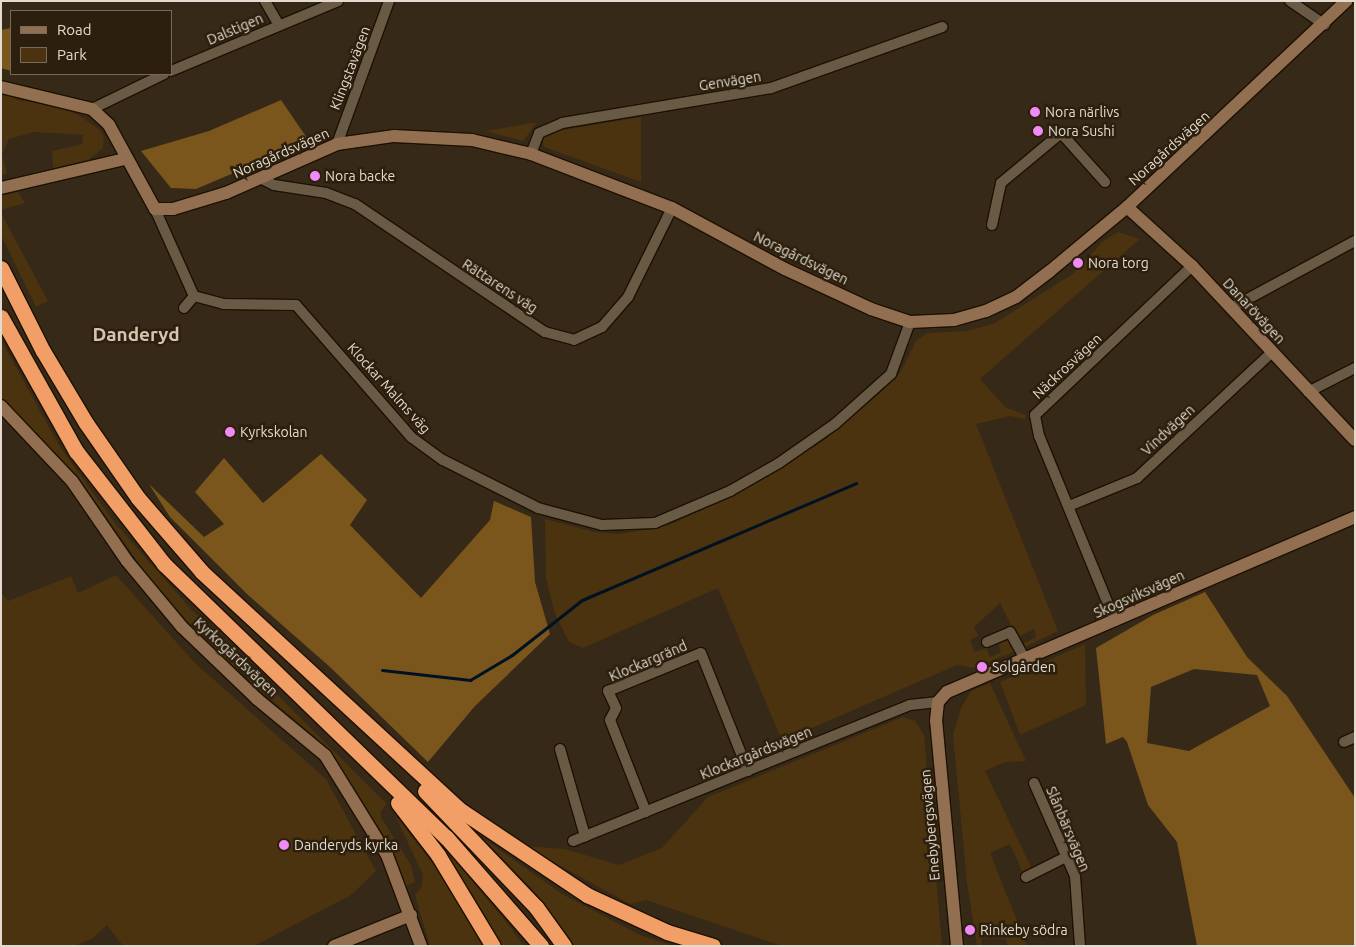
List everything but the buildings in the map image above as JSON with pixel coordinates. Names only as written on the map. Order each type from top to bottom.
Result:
[{"type":"highway","points":[[1,268],[62,385],[138,498],[202,572],[340,702],[460,810],[587,895],[667,932],[714,946]]},
{"type":"highway","points":[[1,317],[76,451],[122,514],[164,564],[446,837],[541,946]]},
{"type":"highway","points":[[232,631],[260,665],[371,772],[412,819],[467,900],[492,946]]},
{"type":"highway","points":[[340,702],[536,907],[564,946]]},
{"type":"street","points":[[265,1],[280,25]]},
{"type":"street","name":"Dalstigen","points":[[172,71],[338,1]]},
{"type":"street","name":"Klingstavägen","points":[[337,144],[389,1]]},
{"type":"street","points":[[1290,1],[1325,25]]},
{"type":"street","name":"Noragårdsvägen","points":[[155,209],[173,208],[262,179],[337,144],[394,136],[472,140],[531,154],[672,208],[785,269],[871,309],[910,322],[954,320],[986,311],[1016,297],[1127,207],[1325,25],[1346,1]]},
{"type":"street","name":"Genvägen","points":[[531,154],[539,133],[562,123],[771,88],[942,28]]},
{"type":"street","points":[[92,109],[162,75]]},
{"type":"street","points":[[1,87],[92,109],[109,125],[155,209],[194,296],[184,308]]},
{"type":"street","points":[[992,225],[1002,183],[1061,133],[1105,182]]},
{"type":"street","points":[[1,188],[126,159]]},
{"type":"street","name":"Rättarens väg","points":[[262,179],[274,185],[326,193],[355,204],[545,332],[574,340],[602,326],[628,297],[672,208]]},
{"type":"street","name":"Danarövägen","points":[[1127,207],[1192,266],[1355,440]]},
{"type":"street","points":[[1231,308],[1355,241]]},
{"type":"street","name":"Näckrosvägen","points":[[1115,621],[1039,436],[1035,415],[1192,266]]},
{"type":"street","name":"Klockar Malms väg","points":[[194,296],[223,304],[296,305],[411,437],[442,460],[498,492],[564,518],[632,526],[681,514],[730,491],[835,424],[891,374],[910,322]]},
{"type":"street","name":"Vindvägen","points":[[1069,506],[1138,478],[1272,352]]},
{"type":"street","points":[[1308,392],[1355,368]]},
{"type":"street","name":"Kyrkogårdsvägen","points":[[1,406],[76,487],[127,561],[182,626],[257,699],[325,755],[351,792],[387,855],[421,946]]},
{"type":"street","name":"Skogsviksvägen","points":[[938,702],[946,692],[1024,657],[1115,621],[1355,517]]},
{"type":"street","points":[[987,642],[1010,632],[1024,657]]},
{"type":"street","name":"Klockargränd","points":[[646,812],[610,720],[616,708],[608,691],[700,653],[748,771]]},
{"type":"street","name":"Klockargårdsvägen","points":[[572,841],[910,704],[938,702]]},
{"type":"street","name":"Enebybergsvägen","points":[[938,702],[936,722],[956,946]]},
{"type":"street","points":[[1344,742],[1355,737]]},
{"type":"street","points":[[560,749],[586,836]]},
{"type":"street","name":"Slånbärsvägen","points":[[1034,783],[1075,876],[1080,946]]},
{"type":"street","points":[[1026,877],[1066,857]]},
{"type":"street","points":[[334,946],[411,915]]},
{"type":"green space","points":[[1,92],[18,100],[58,106],[78,115],[98,128],[104,136],[103,148],[88,160],[53,168],[52,151],[82,144],[83,135],[34,132],[9,139],[2,154],[7,173],[1,176]]},
{"type":"green space","points":[[641,117],[641,182],[544,147],[542,139],[551,132]]},
{"type":"green space","points":[[537,122],[523,141],[485,131]]},
{"type":"green space","points":[[18,192],[25,203],[1,210],[1,196]]},
{"type":"green space","points":[[1,213],[48,301],[36,307],[1,235]]},
{"type":"green space","points":[[1118,232],[1140,239],[980,379],[1005,407],[1026,415],[1025,419],[1010,416],[976,424],[1058,631],[1023,648],[1021,645],[1036,637],[1034,629],[1017,637],[1000,603],[974,627],[978,636],[970,640],[975,652],[986,648],[990,657],[1001,652],[998,643],[1003,639],[1009,639],[1016,651],[974,668],[957,665],[782,741],[718,588],[583,648],[569,642],[555,614],[546,578],[545,519],[594,532],[620,534],[669,525],[729,498],[822,442],[879,394],[900,373],[916,341],[927,333],[967,331],[995,323],[1074,273],[1103,241]]},
{"type":"green space","points":[[1,340],[60,447],[115,523],[189,607],[387,804],[380,812],[382,819],[411,865],[415,882],[406,886],[384,838],[327,747],[251,683],[245,673],[226,662],[159,592],[77,476],[1,398]]},
{"type":"green space","points":[[116,575],[195,663],[326,779],[376,871],[351,895],[254,946],[123,946],[107,925],[93,938],[75,946],[1,946],[1,593],[8,601],[71,576],[78,593]]},
{"type":"green space","points":[[1085,644],[1086,705],[1020,735],[1000,682]]},
{"type":"green space","points":[[990,683],[1026,761],[1005,762],[985,771],[1034,873],[1024,875],[1010,844],[990,853],[1027,946],[1007,946],[1006,939],[982,938],[981,946],[977,946],[967,883],[953,735],[961,708],[971,691]]},
{"type":"green space","points":[[903,717],[915,721],[924,735],[942,946],[782,946],[646,900],[630,904],[524,846],[565,849],[619,865],[662,848],[708,797]]},
{"type":"green space","points":[[395,815],[447,882],[483,946],[430,946],[415,895],[421,888],[423,875]]},
{"type":"green space","points":[[483,838],[562,894],[640,935],[673,946],[575,946],[535,892]]},
{"type":"green space","points":[[451,856],[524,946],[500,946],[446,858]]},
{"type":"shaded area","points":[[10,28],[10,71],[1,68],[1,30]]},
{"type":"shaded area","points":[[281,100],[309,141],[196,189],[171,188],[141,151],[209,131]]},
{"type":"shaded area","points":[[321,454],[367,500],[350,525],[421,598],[490,520],[494,501],[531,517],[535,582],[550,634],[475,706],[428,762],[330,667],[247,594],[170,517],[149,484],[204,537],[224,524],[195,492],[224,458],[263,503]]},
{"type":"shaded area","points":[[1205,592],[1247,657],[1287,696],[1355,798],[1355,946],[1197,946],[1177,842],[1148,805],[1127,742],[1123,737],[1106,744],[1096,648],[1153,615]],"holes":[[[1194,669],[1257,675],[1270,706],[1189,751],[1147,743],[1151,687]]]},
{"type":"waterway","points":[[382,670],[470,680],[512,655],[582,600],[856,483]]},
{"type":"place","name":"Nora närlivs","points":[[1035,112]]},
{"type":"place","name":"Nora Sushi","points":[[1038,131]]},
{"type":"place","name":"Nora backe","points":[[315,176]]},
{"type":"place","name":"Nora torg","points":[[1078,263]]},
{"type":"place","name":"Kyrkskolan","points":[[230,432]]},
{"type":"place","name":"Solgården","points":[[982,667]]},
{"type":"place","name":"Danderyds kyrka","points":[[284,845]]},
{"type":"place","name":"Rinkeby södra","points":[[970,930]]},
{"type":"district","name":"Danderyd","points":[[136,335]]}]
